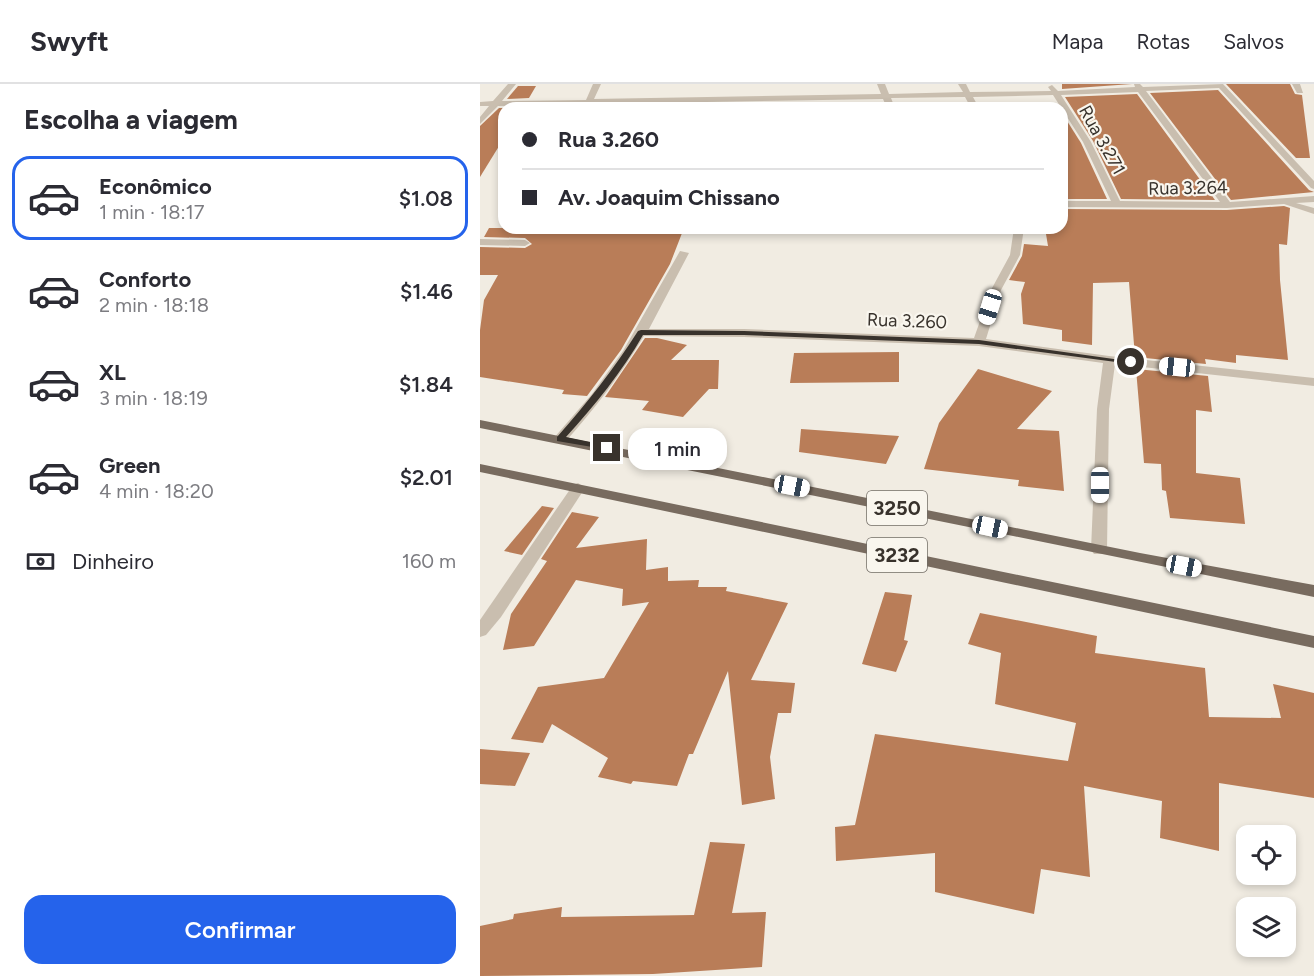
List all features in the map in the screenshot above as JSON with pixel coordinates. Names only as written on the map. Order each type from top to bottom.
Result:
[{"type":"main road","name":"3250","points":[[480,424],[1099,550],[1314,591]]},
{"type":"main road","name":"3232","points":[[480,468],[1314,642]]},
{"type":"street","points":[[480,122],[512,84]]},
{"type":"street","points":[[588,102],[597,84]]},
{"type":"street","points":[[881,84],[888,102]]},
{"type":"street","points":[[962,84],[972,102]]},
{"type":"street","name":"Rua 3.271","points":[[1050,84],[1062,102]]},
{"type":"street","points":[[648,102],[802,94],[1056,93],[1138,87],[1220,85],[1277,149],[1314,186]]},
{"type":"street","points":[[1138,87],[1227,205]]},
{"type":"street","points":[[802,94],[804,102]]},
{"type":"street","points":[[480,104],[498,104]]},
{"type":"street","name":"Rua 3.271","points":[[1068,112],[1087,142],[1118,205]]},
{"type":"street","name":"Rua 3.264","points":[[1068,204],[1227,205],[1314,199]]},
{"type":"street","points":[[1280,201],[1314,211]]},
{"type":"street","points":[[979,342],[996,290],[1015,255],[1018,234]]},
{"type":"street","points":[[480,242],[525,243]]},
{"type":"street","points":[[560,439],[597,397],[629,354],[684,254]]},
{"type":"street","name":"Rua 3.260","points":[[641,332],[744,333],[979,342],[1109,360],[1314,382]]},
{"type":"street","points":[[1099,550],[1103,409],[1109,360]]},
{"type":"street","points":[[480,631],[495,613],[578,488]]},
{"type":"building","points":[[1062,84],[1132,84],[1062,89]]},
{"type":"building","points":[[1226,84],[1290,84],[1295,94],[1302,95],[1310,158],[1296,158]]},
{"type":"building","points":[[518,86],[536,86],[529,98],[507,99]]},
{"type":"building","points":[[1218,90],[1309,190],[1314,192],[1231,200],[1150,93]]},
{"type":"building","points":[[1137,94],[1215,200],[1121,199],[1093,141],[1065,97]]},
{"type":"building","points":[[498,109],[498,148],[480,177],[480,126]]},
{"type":"building","points":[[1068,122],[1081,143],[1107,199],[1068,199]]},
{"type":"building","points":[[1284,206],[1290,208],[1287,245],[1279,244],[1288,360],[1236,355],[1236,363],[1205,359],[1206,364],[1135,357],[1129,282],[1093,283],[1092,345],[1062,341],[1062,330],[1023,324],[1021,294],[1025,282],[1009,280],[1022,256],[1024,244],[1048,246],[1046,234],[1068,234],[1068,209],[1227,210]]},
{"type":"building","points":[[489,228],[498,228],[498,234],[682,234],[670,264],[621,350],[587,396],[562,394],[564,390],[480,377],[480,330],[484,300],[498,275],[480,275],[480,247],[525,248],[532,244],[525,238],[484,237]]},
{"type":"building","points":[[645,338],[657,338],[687,345],[671,360],[719,360],[718,389],[709,389],[683,417],[642,410],[649,401],[605,397]]},
{"type":"building","points":[[899,352],[899,382],[790,383],[794,353]]},
{"type":"building","points":[[978,369],[1052,391],[1017,429],[1059,431],[1064,491],[1018,486],[1019,480],[924,469],[939,423]]},
{"type":"building","points":[[1136,369],[1208,376],[1212,412],[1196,410],[1196,473],[1240,478],[1245,524],[1170,518],[1166,491],[1162,490],[1161,464],[1144,463]]},
{"type":"building","points":[[801,429],[899,436],[886,464],[799,452]]},
{"type":"building","points":[[542,506],[554,508],[522,555],[504,551]]},
{"type":"building","points":[[572,512],[599,517],[576,548],[647,539],[646,570],[668,567],[668,581],[699,580],[698,587],[727,587],[726,591],[788,603],[751,680],[795,683],[791,713],[778,713],[770,757],[775,799],[742,805],[728,671],[693,754],[689,754],[677,786],[633,781],[631,784],[598,777],[608,758],[552,724],[543,743],[511,739],[538,687],[604,678],[649,602],[622,606],[623,589],[576,580],[534,646],[503,650],[511,614],[547,561],[541,559]]},
{"type":"building","points":[[885,592],[912,595],[904,640],[908,641],[896,672],[862,664]]},
{"type":"building","points":[[980,613],[1097,636],[1095,653],[1205,668],[1209,717],[1281,718],[1273,684],[1314,693],[1314,798],[1219,783],[1219,851],[1160,838],[1162,801],[1084,786],[1090,877],[1041,869],[1034,914],[935,892],[935,853],[836,861],[835,827],[855,825],[875,734],[1068,761],[1076,723],[995,704],[1001,653],[968,644]]},
{"type":"building","points":[[480,749],[530,753],[515,786],[480,784]]},
{"type":"building","points":[[710,842],[745,844],[732,913],[766,912],[762,967],[653,974],[480,976],[480,926],[513,919],[514,914],[562,907],[561,917],[694,915]]},
{"type":"route","points":[[607,448],[560,439],[597,397],[629,354],[641,332],[744,333],[979,342],[1131,362]]}]
